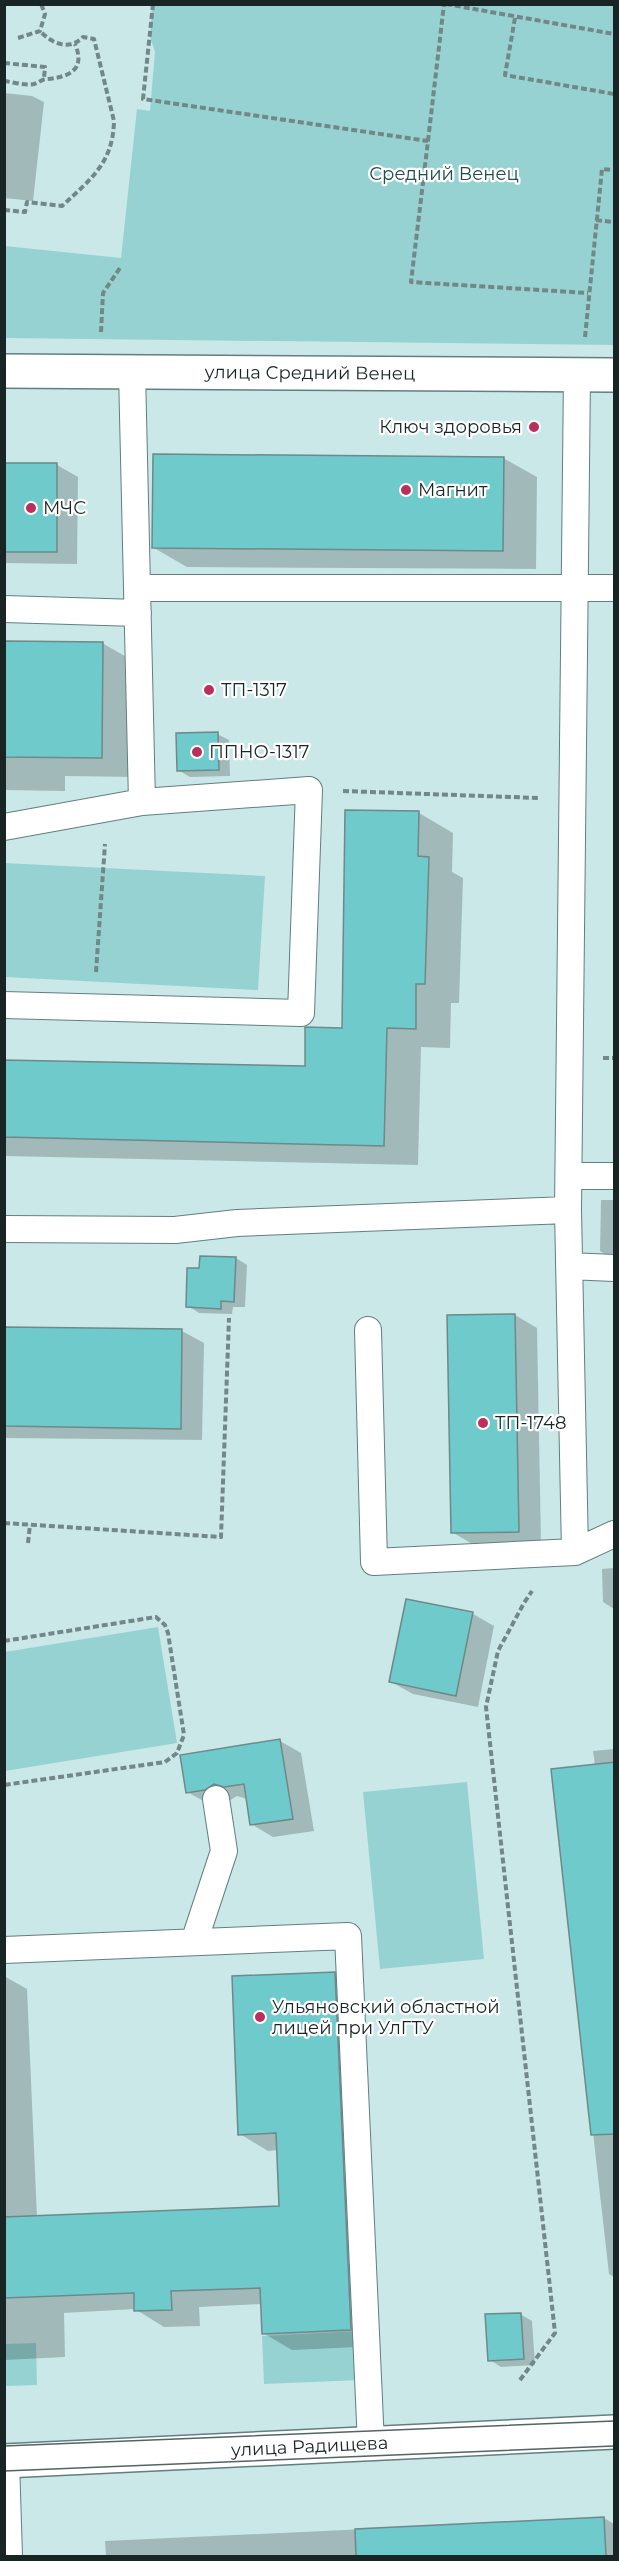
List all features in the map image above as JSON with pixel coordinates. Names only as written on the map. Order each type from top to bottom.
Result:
[{"type":"street","name":"улица Средний Венец","points":[[4,371],[117,372],[581,359],[615,375]]},
{"type":"street","name":"улица Радищева","points":[[5,2461],[615,2432]]},
{"type":"lane","points":[[575,1552],[568,1210],[575,588],[581,359]]},
{"type":"lane","points":[[117,372],[137,588],[142,802]]},
{"type":"lane","points":[[137,588],[615,588]]},
{"type":"lane","points":[[4,609],[138,613]]},
{"type":"lane","points":[[4,827],[142,802],[309,790],[301,1013],[4,1005]]},
{"type":"lane","points":[[569,1176],[615,1176]]},
{"type":"lane","points":[[4,1229],[176,1230],[237,1223],[568,1210]]},
{"type":"lane","points":[[569,1266],[615,1268]]},
{"type":"lane","points":[[368,1330],[374,1562],[575,1552],[615,1534]]},
{"type":"lane","points":[[194,1942],[224,1851],[216,1799]]},
{"type":"lane","points":[[4,1950],[348,1936],[371,2445]]},
{"type":"lane","points":[[5,2461],[9,2556]]},
{"type":"path","points":[[40,31],[45,14],[41,4]]},
{"type":"path","points":[[153,4],[144,99],[428,141]]},
{"type":"path","points":[[588,293],[411,282],[445,4],[615,34]]},
{"type":"path","points":[[516,18],[505,75],[615,94]]},
{"type":"path","points":[[18,38],[40,31]]},
{"type":"path","points":[[4,210],[25,212],[27,202],[62,206],[103,166],[110,150],[114,121],[94,39],[83,37],[75,44],[56,43],[40,31]]},
{"type":"path","points":[[4,81],[34,84],[44,78],[64,77],[72,73],[78,60],[75,44]]},
{"type":"path","points":[[4,63],[45,67],[44,78]]},
{"type":"path","points":[[581,359],[602,169],[615,170]]},
{"type":"path","points":[[597,220],[615,222]]},
{"type":"path","points":[[117,372],[103,293],[120,268]]},
{"type":"path","points":[[309,790],[573,799]]},
{"type":"path","points":[[94,1008],[107,808]]},
{"type":"path","points":[[4,1523],[221,1537],[229,1318]]},
{"type":"path","points":[[28,1543],[30,1525]]},
{"type":"path","points":[[520,2380],[555,2333],[486,1707],[498,1651],[524,1603],[541,1581],[575,1552]]},
{"type":"path","points":[[4,1641],[156,1617],[165,1625],[168,1633],[184,1735],[177,1753],[165,1762],[4,1785]]},
{"type":"green space","name":"Средний Венец","points":[[152,5],[614,5],[614,345],[5,338],[5,246],[121,258],[137,109],[150,111],[155,52],[150,37]]},
{"type":"green space","points":[[4,863],[265,876],[258,990],[5,977]]},
{"type":"green space","points":[[158,1627],[177,1743],[5,1771],[5,1652]]},
{"type":"green space","points":[[467,1782],[484,1959],[380,1969],[363,1792]]},
{"type":"green space","points":[[359,2331],[361,2380],[264,2384],[262,2336]]},
{"type":"green space","points":[[36,2343],[37,2385],[5,2386],[5,2344]]},
{"type":"building","points":[[153,454],[504,457],[503,551],[152,548]]},
{"type":"building","name":"МЧС","points":[[4,463],[57,463],[57,552],[4,552]]},
{"type":"building","points":[[4,641],[103,642],[102,758],[4,757]]},
{"type":"building","name":"ППНО-1317","points":[[218,732],[219,770],[177,771],[176,733]]},
{"type":"building","points":[[345,810],[419,811],[418,856],[429,857],[425,984],[416,984],[416,1029],[387,1028],[384,1146],[4,1137],[4,1060],[305,1066],[305,1027],[342,1028]]},
{"type":"building","points":[[200,1256],[236,1257],[234,1302],[221,1301],[221,1309],[186,1307],[187,1268],[199,1268]]},
{"type":"building","name":"ТП-1748","points":[[515,1314],[519,1532],[451,1533],[447,1315]]},
{"type":"building","points":[[4,1327],[182,1329],[181,1429],[4,1426]]},
{"type":"building","points":[[406,1599],[473,1612],[456,1696],[389,1682]]},
{"type":"building","points":[[280,1739],[293,1819],[250,1825],[244,1784],[224,1787],[214,1784],[205,1790],[186,1793],[180,1755]]},
{"type":"building","points":[[615,1762],[615,2134],[591,2135],[551,1769]]},
{"type":"building","points":[[335,1972],[351,2330],[262,2334],[260,2288],[171,2291],[172,2310],[134,2311],[134,2293],[4,2298],[4,2217],[279,2206],[276,2133],[238,2135],[232,1976]]},
{"type":"building","points":[[521,2313],[524,2359],[488,2361],[485,2314]]},
{"type":"building","points":[[604,2517],[606,2556],[356,2556],[355,2529]]},
{"type":"tram line","points":[[4,2446],[614,2421]]},
{"type":"tram line","points":[[4,2471],[614,2446]]},
{"type":"place","name":"Ключ здоровья","points":[[534,427]]},
{"type":"place","name":"Магнит","points":[[406,490]]},
{"type":"place","name":"МЧС","points":[[31,508]]},
{"type":"place","name":"ТП-1317","points":[[209,690]]},
{"type":"place","name":"ППНО-1317","points":[[197,752]]},
{"type":"place","name":"ТП-1748","points":[[483,1423]]},
{"type":"place","name":"Ульяновский областной лицей при УлГТУ","points":[[260,2017]]}]
